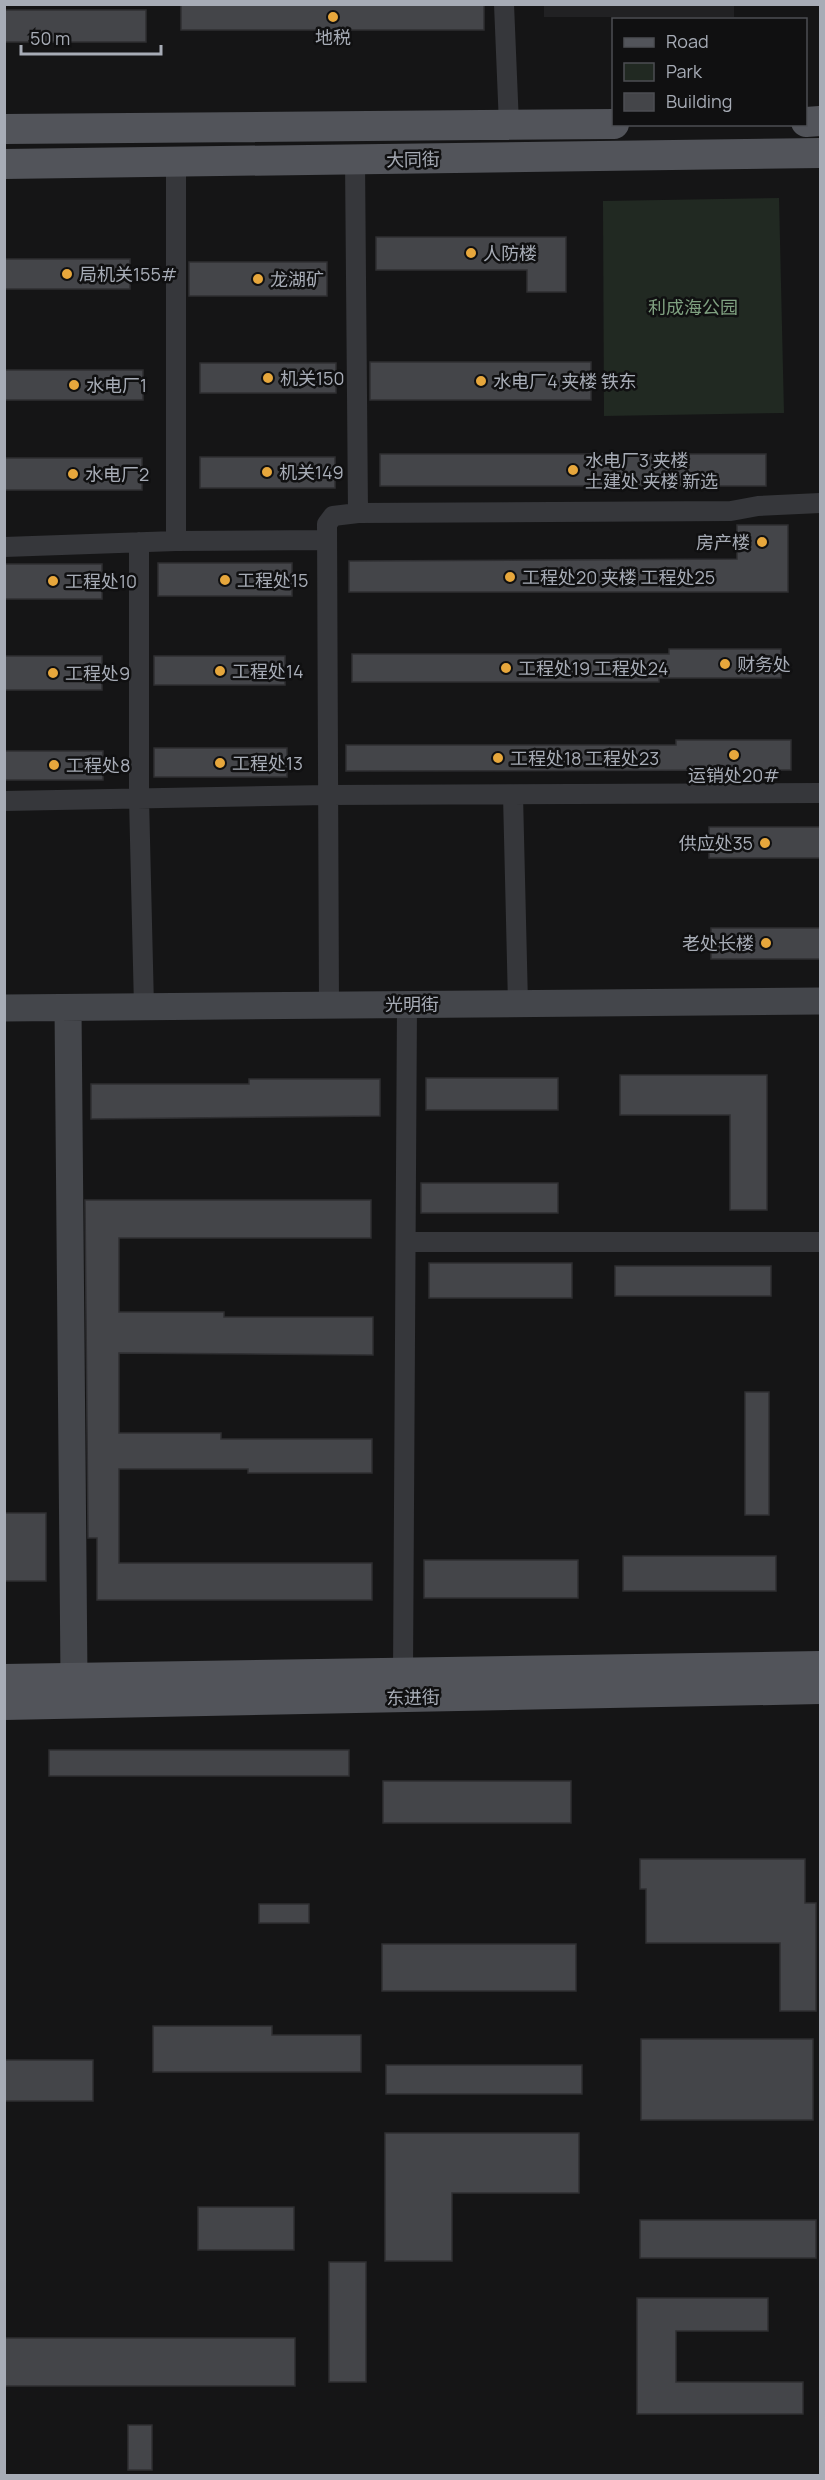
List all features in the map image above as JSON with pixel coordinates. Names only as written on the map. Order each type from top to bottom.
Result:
[{"type":"main road","name":"大同街","points":[[4,129],[612,124]]},
{"type":"main road","name":"大同街","points":[[4,164],[820,153]]},
{"type":"main road","name":"光明街","points":[[4,1008],[820,1001]]},
{"type":"main road","points":[[68,1008],[74,1678]]},
{"type":"main road","name":"东进街","points":[[4,1679],[820,1666]]},
{"type":"main road","name":"东进街","points":[[4,1705],[820,1689]]},
{"type":"street","points":[[504,4],[509,125]]},
{"type":"street","points":[[176,160],[176,541]]},
{"type":"street","points":[[355,160],[358,513]]},
{"type":"street","points":[[329,1005],[327,524],[333,516],[358,513],[731,512],[758,506],[820,503]]},
{"type":"street","points":[[4,547],[176,541],[327,540]]},
{"type":"street","points":[[139,542],[139,798],[144,1007]]},
{"type":"street","points":[[4,801],[327,795],[820,793]]},
{"type":"street","points":[[513,795],[518,1004]]},
{"type":"street","points":[[403,1673],[407,1005]]},
{"type":"street","points":[[406,1242],[820,1242]]},
{"type":"shaded area","points":[[544,5],[734,5],[734,17],[544,17]]},
{"type":"green space","name":"利成海公园","points":[[779,198],[784,413],[604,416],[603,201]]},
{"type":"building","name":"地税","points":[[181,4],[484,4],[484,30],[181,30]]},
{"type":"building","points":[[4,10],[146,10],[146,42],[4,42]]},
{"type":"building","name":"人防楼","points":[[376,237],[566,237],[566,292],[527,292],[527,270],[376,270]]},
{"type":"building","name":"局机关155#","points":[[4,259],[130,259],[130,289],[4,289]]},
{"type":"building","name":"龙湖矿","points":[[189,262],[327,262],[327,296],[189,296]]},
{"type":"building","name":"水电厂4 夹楼 铁东","points":[[370,362],[591,362],[591,400],[370,400]]},
{"type":"building","name":"机关150","points":[[200,363],[336,363],[336,393],[200,393]]},
{"type":"building","name":"水电厂1","points":[[4,370],[143,370],[143,400],[4,400]]},
{"type":"building","name":"水电厂3 夹楼 土建处 夹楼 新选","points":[[380,454],[766,454],[766,486],[380,486]]},
{"type":"building","name":"机关149","points":[[200,457],[335,457],[335,488],[200,488]]},
{"type":"building","name":"水电厂2","points":[[4,458],[142,458],[142,490],[4,490]]},
{"type":"building","name":"工程处20 夹楼 工程处25","points":[[737,525],[788,525],[788,592],[349,592],[349,561],[737,559]]},
{"type":"building","name":"工程处15","points":[[158,563],[292,563],[292,596],[158,596]]},
{"type":"building","name":"工程处10","points":[[4,564],[102,564],[102,599],[4,599]]},
{"type":"building","name":"工程处19 工程处24","points":[[669,649],[781,649],[781,678],[659,678],[659,682],[352,682],[352,654],[669,654]]},
{"type":"building","name":"工程处9","points":[[4,656],[102,656],[102,690],[4,690]]},
{"type":"building","name":"工程处14","points":[[154,656],[285,656],[285,685],[154,685]]},
{"type":"building","name":"工程处18 工程处23","points":[[676,740],[791,740],[791,770],[346,771],[346,745],[676,745]]},
{"type":"building","name":"工程处13","points":[[154,748],[287,748],[287,777],[154,777]]},
{"type":"building","name":"工程处8","points":[[4,751],[103,751],[103,780],[4,780]]},
{"type":"building","name":"供应处35","points":[[709,827],[820,827],[820,858],[709,858]]},
{"type":"building","name":"老处长楼","points":[[711,928],[820,928],[820,959],[711,959]]},
{"type":"building","points":[[620,1075],[767,1075],[767,1210],[730,1210],[730,1115],[620,1115]]},
{"type":"building","points":[[426,1078],[558,1078],[558,1110],[426,1110]]},
{"type":"building","points":[[249,1079],[380,1079],[380,1116],[91,1119],[91,1084],[249,1084]]},
{"type":"building","points":[[421,1183],[558,1183],[558,1213],[421,1213]]},
{"type":"building","points":[[85,1200],[371,1200],[371,1238],[119,1238],[119,1312],[224,1312],[224,1317],[373,1317],[373,1355],[119,1353],[119,1433],[221,1433],[221,1439],[372,1439],[372,1473],[248,1473],[248,1469],[119,1469],[119,1563],[372,1563],[372,1600],[97,1600],[97,1538],[88,1538]]},
{"type":"building","points":[[429,1263],[572,1263],[572,1298],[429,1298]]},
{"type":"building","points":[[615,1266],[771,1266],[771,1296],[615,1296]]},
{"type":"building","points":[[745,1392],[769,1392],[769,1515],[745,1515]]},
{"type":"building","points":[[4,1513],[46,1513],[46,1581],[4,1581]]},
{"type":"building","points":[[623,1556],[776,1556],[776,1591],[623,1591]]},
{"type":"building","points":[[424,1560],[578,1560],[578,1598],[424,1598]]},
{"type":"building","points":[[49,1750],[349,1750],[349,1776],[49,1776]]},
{"type":"building","points":[[383,1781],[571,1781],[571,1823],[383,1823]]},
{"type":"building","points":[[640,1859],[805,1859],[805,1903],[816,1903],[816,2011],[780,2011],[780,1943],[646,1943],[646,1889],[640,1889]]},
{"type":"building","points":[[259,1904],[309,1904],[309,1923],[259,1923]]},
{"type":"building","points":[[382,1944],[576,1944],[576,1991],[382,1991]]},
{"type":"building","points":[[153,2026],[272,2026],[272,2035],[361,2035],[361,2072],[153,2072]]},
{"type":"building","points":[[641,2039],[813,2039],[813,2120],[641,2120]]},
{"type":"building","points":[[4,2060],[93,2060],[93,2101],[4,2101]]},
{"type":"building","points":[[386,2065],[582,2065],[582,2094],[386,2094]]},
{"type":"building","points":[[385,2133],[579,2133],[579,2193],[452,2193],[452,2261],[385,2261]]},
{"type":"building","points":[[198,2207],[294,2207],[294,2250],[198,2250]]},
{"type":"building","points":[[640,2220],[816,2220],[816,2258],[640,2258]]},
{"type":"building","points":[[329,2262],[366,2262],[366,2382],[329,2382]]},
{"type":"building","points":[[637,2298],[768,2298],[768,2331],[676,2331],[676,2382],[803,2382],[803,2414],[637,2414]]},
{"type":"building","points":[[4,2338],[295,2338],[295,2386],[4,2386]]},
{"type":"building","points":[[128,2425],[152,2425],[152,2470],[128,2470]]},
{"type":"place","name":"地税","points":[[333,17]]},
{"type":"place","name":"人防楼","points":[[471,253]]},
{"type":"place","name":"局机关155#","points":[[67,274]]},
{"type":"place","name":"龙湖矿","points":[[258,279]]},
{"type":"place","name":"机关150","points":[[268,378]]},
{"type":"place","name":"水电厂4 夹楼 铁东","points":[[481,381]]},
{"type":"place","name":"水电厂1","points":[[74,385]]},
{"type":"place","name":"水电厂3 夹楼 土建处 夹楼 新选","points":[[573,470]]},
{"type":"place","name":"机关149","points":[[267,472]]},
{"type":"place","name":"水电厂2","points":[[73,474]]},
{"type":"place","name":"房产楼","points":[[762,542]]},
{"type":"place","name":"工程处20 夹楼 工程处25","points":[[510,577]]},
{"type":"place","name":"工程处15","points":[[225,580]]},
{"type":"place","name":"工程处10","points":[[53,581]]},
{"type":"place","name":"财务处","points":[[725,664]]},
{"type":"place","name":"工程处19 工程处24","points":[[506,668]]},
{"type":"place","name":"工程处14","points":[[220,671]]},
{"type":"place","name":"工程处9","points":[[53,673]]},
{"type":"place","name":"运销处20#","points":[[734,755]]},
{"type":"place","name":"工程处18 工程处23","points":[[498,758]]},
{"type":"place","name":"工程处13","points":[[220,763]]},
{"type":"place","name":"工程处8","points":[[54,765]]},
{"type":"place","name":"供应处35","points":[[765,843]]},
{"type":"place","name":"老处长楼","points":[[766,943]]}]
